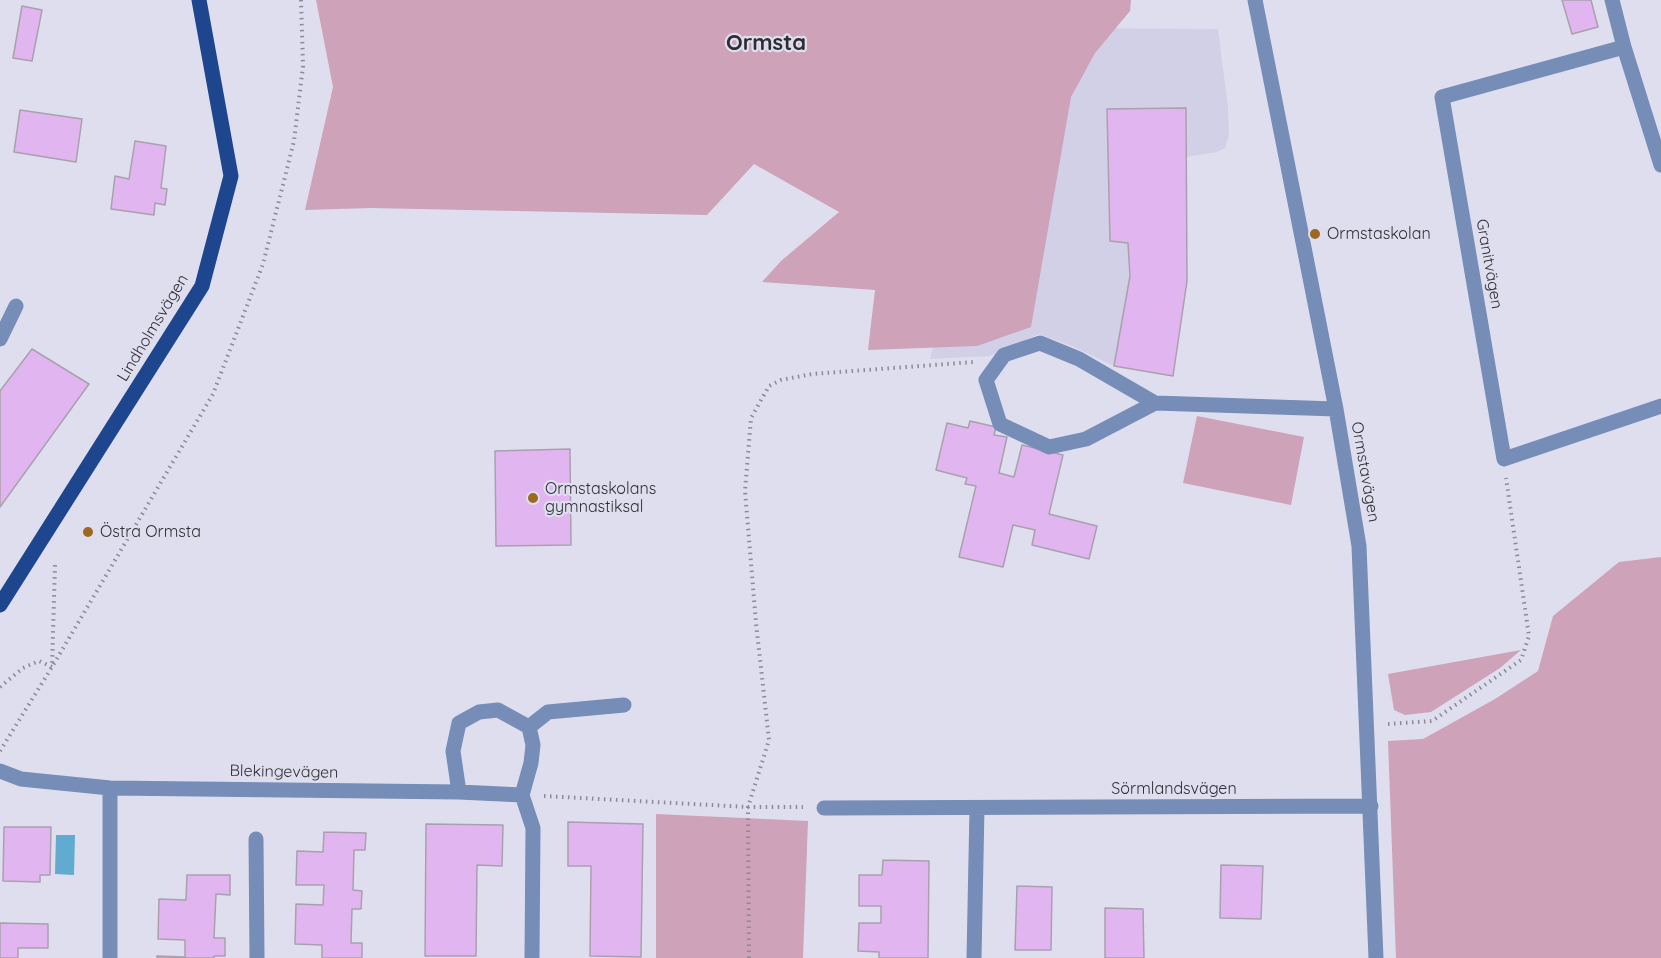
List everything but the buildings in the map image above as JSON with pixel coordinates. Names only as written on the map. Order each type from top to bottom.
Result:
[{"type":"main road","name":"Lindholmsvägen","points":[[0,605],[202,286],[231,176],[199,0]]},
{"type":"street","name":"Ormstavägen","points":[[1255,0],[1336,409],[1359,546],[1376,958]]},
{"type":"street","points":[[1612,0],[1624,47],[1661,165]]},
{"type":"street","name":"Granitvägen","points":[[1504,459],[1442,97],[1624,47]]},
{"type":"street","points":[[0,339],[16,306]]},
{"type":"street","points":[[1155,403],[1086,439],[1049,447],[1000,424],[986,380],[1004,355],[1040,343],[1079,359],[1155,403],[1336,409]]},
{"type":"street","points":[[1504,459],[1661,406]]},
{"type":"street","points":[[529,728],[548,712],[624,705]]},
{"type":"street","points":[[459,792],[453,751],[459,723],[478,712],[498,710],[529,728],[533,745],[531,763],[522,795],[533,828],[532,958]]},
{"type":"street","name":"Blekingevägen","points":[[0,771],[21,779],[110,788],[459,792],[522,795]]},
{"type":"street","points":[[110,788],[110,958]]},
{"type":"street","name":"Sörmlandsvägen","points":[[824,808],[1371,806]]},
{"type":"street","points":[[974,958],[977,808]]},
{"type":"street","points":[[256,839],[257,958]]},
{"type":"path","points":[[0,751],[213,394],[263,264],[294,141],[303,66],[301,0]]},
{"type":"path","points":[[749,958],[748,807],[769,740],[745,491],[751,418],[769,386],[781,380],[812,374],[1000,361]]},
{"type":"path","points":[[1368,725],[1432,721],[1521,660],[1529,636],[1504,459]]},
{"type":"path","points":[[52,667],[55,565]]},
{"type":"path","points":[[0,687],[23,668],[39,661],[52,667]]},
{"type":"path","points":[[522,795],[748,807],[824,808]]},
{"type":"shaded area","points":[[316,0],[1131,0],[1130,11],[1095,53],[1071,97],[1031,327],[977,346],[868,350],[875,290],[762,282],[781,261],[839,212],[754,164],[707,215],[371,208],[305,210],[333,87]]},
{"type":"shaded area","points":[[1053,28],[1218,29],[1228,107],[1229,135],[1225,148],[1217,152],[1186,157],[1187,281],[1173,376],[1114,366],[1072,346],[1039,334],[990,356],[930,359],[997,82]]},
{"type":"shaded area","points":[[1197,416],[1304,437],[1291,505],[1183,483]]},
{"type":"shaded area","points":[[1661,557],[1661,958],[1396,958],[1388,741],[1423,739],[1495,699],[1538,671],[1553,616],[1619,562]]},
{"type":"shaded area","points":[[1521,650],[1500,668],[1431,712],[1405,715],[1394,710],[1388,674]]},
{"type":"shaded area","points":[[656,814],[808,821],[803,958],[656,958]]},
{"type":"water","points":[[56,835],[75,835],[74,875],[55,874]]},
{"type":"place","name":"Ormstaskolan","points":[[1315,234]]},
{"type":"place","name":"Ormstaskolans gymnastiksal","points":[[533,498]]},
{"type":"place","name":"Östra Ormsta","points":[[88,532]]},
{"type":"district","name":"Ormsta","points":[[766,43]]}]
